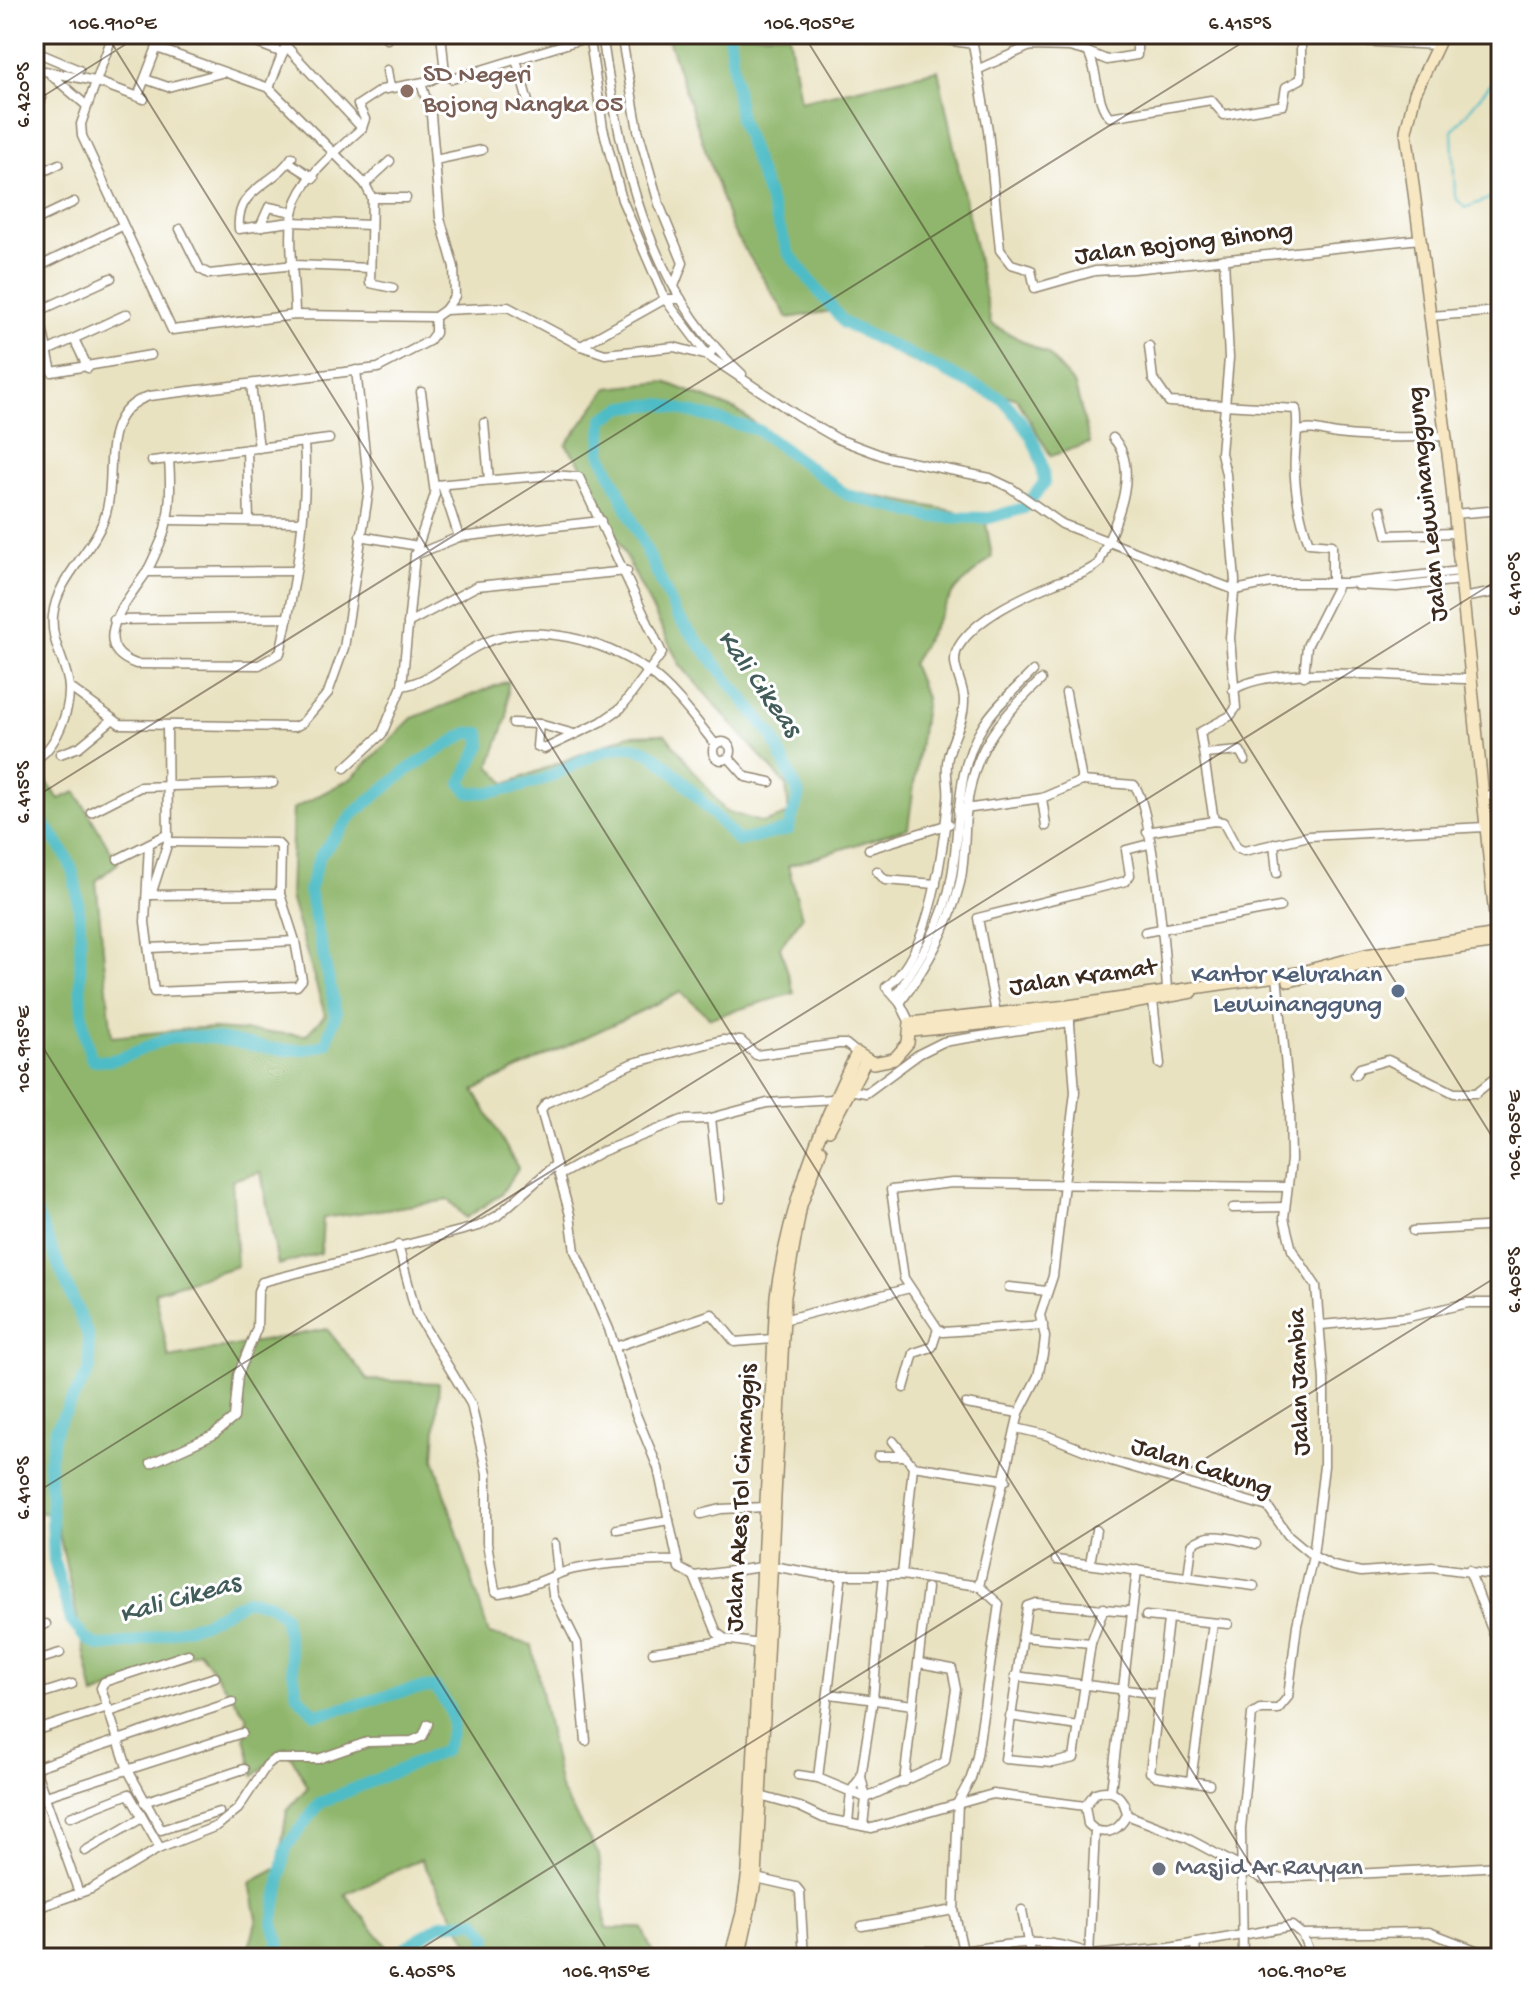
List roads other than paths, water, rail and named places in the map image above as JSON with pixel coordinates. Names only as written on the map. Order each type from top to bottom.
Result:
[{"type":"main road","name":"Jalan Leuwinanggung","points":[[1440,40],[1415,93],[1406,131],[1445,436],[1501,976]]},
{"type":"main road","name":"Jalan Kramat","points":[[911,1027],[1069,1014],[1277,979],[1366,955],[1499,939]]},
{"type":"main road","name":"Jalan Kramat","points":[[911,1027],[996,1013],[1069,1014],[1167,989],[1277,979]]},
{"type":"main road","points":[[861,1057],[879,1064],[894,1059],[905,1049],[911,1027]]},
{"type":"main road","name":"Jalan Akes Tol Cimanggis","points":[[739,1958],[756,1878],[767,1567],[783,1320],[780,1296],[801,1205],[830,1127],[850,1090],[861,1057]]},
{"type":"main road","name":"Jalan Akes Tol Cimanggis","points":[[730,1958],[742,1913],[748,1871],[759,1644],[767,1567],[766,1507],[773,1339],[793,1205],[834,1099],[861,1057]]},
{"type":"street","points":[[113,34],[81,124],[82,136],[172,330],[295,315],[435,317],[445,310],[454,300],[455,274],[440,218],[431,115],[421,83]]},
{"type":"street","points":[[34,69],[50,75],[95,81],[142,95],[162,34]]},
{"type":"street","points":[[233,34],[285,50],[362,128]]},
{"type":"street","points":[[269,88],[290,34]]},
{"type":"street","points":[[441,34],[445,73],[452,79],[589,36],[603,128],[622,200],[665,299],[708,356]]},
{"type":"street","points":[[602,34],[627,167],[645,223],[681,299],[715,347],[749,382]]},
{"type":"street","points":[[621,34],[638,130],[659,204],[683,263],[674,286]]},
{"type":"street","points":[[977,70],[1030,46],[1069,47],[1107,60],[1139,54],[1137,34]]},
{"type":"street","points":[[1263,41],[1329,36],[1440,40]]},
{"type":"street","name":"Jalan Bojong Binong","points":[[877,38],[967,41],[975,47],[988,130],[1000,250],[1011,264],[1031,270],[1033,287],[1095,271],[1420,239]]},
{"type":"street","points":[[1088,52],[1095,64],[1104,111],[1110,117],[1211,100],[1224,115],[1283,105],[1286,87],[1301,79],[1301,38]]},
{"type":"street","points":[[157,48],[269,88],[365,184],[372,198],[372,285],[393,288]]},
{"type":"street","points":[[34,51],[79,70]]},
{"type":"street","points":[[516,59],[530,109]]},
{"type":"street","points":[[387,70],[390,88]]},
{"type":"street","points":[[145,79],[172,86],[223,73]]},
{"type":"street","points":[[346,110],[369,95],[421,83],[445,73]]},
{"type":"street","points":[[50,75],[87,106]]},
{"type":"street","points":[[34,120],[41,98]]},
{"type":"street","points":[[295,315],[292,217],[300,195],[333,154],[362,128],[365,117],[358,105]]},
{"type":"street","points":[[435,160],[482,150]]},
{"type":"street","points":[[292,217],[260,227],[238,229],[243,203],[257,185],[290,159],[314,178]]},
{"type":"street","points":[[365,184],[390,161]]},
{"type":"street","points":[[34,176],[59,164]]},
{"type":"street","points":[[372,198],[406,198]]},
{"type":"street","points":[[34,221],[74,202]]},
{"type":"street","points":[[260,227],[269,207],[292,217],[371,225]]},
{"type":"street","points":[[34,269],[122,226]]},
{"type":"street","points":[[180,229],[204,273],[295,265],[370,268]]},
{"type":"street","points":[[1214,821],[1200,732],[1234,712],[1230,638],[1235,590],[1226,474],[1221,453],[1229,358],[1224,259]]},
{"type":"street","points":[[39,311],[111,278]]},
{"type":"street","points":[[34,292],[52,372],[151,355]]},
{"type":"street","points":[[581,346],[665,299],[681,299]]},
{"type":"street","points":[[445,310],[508,307],[581,346],[605,354],[674,347],[708,356],[798,416],[861,449],[886,457],[968,472],[1011,488],[1048,514],[1106,542],[1235,590],[1270,583],[1340,583],[1460,576]]},
{"type":"street","points":[[1430,316],[1501,311]]},
{"type":"street","points":[[47,351],[127,314]]},
{"type":"street","points":[[34,760],[54,744],[69,687],[54,643],[53,615],[69,576],[106,516],[112,447],[119,419],[130,406],[149,396],[378,368],[429,341],[435,333],[435,317]]},
{"type":"street","points":[[74,339],[88,368]]},
{"type":"street","points":[[1149,346],[1153,379],[1165,400],[1295,408],[1299,431],[1295,455],[1303,524],[1309,543],[1332,545],[1340,583],[1307,646],[1304,676]]},
{"type":"street","points":[[708,356],[715,347]]},
{"type":"street","points":[[69,687],[112,720],[167,726],[295,727],[321,704],[335,679],[344,648],[369,489],[356,370]]},
{"type":"street","points":[[251,385],[259,448]]},
{"type":"street","points":[[421,392],[438,485],[459,537]]},
{"type":"street","points":[[484,423],[489,480]]},
{"type":"street","points":[[1299,431],[1312,428],[1338,434],[1384,434],[1399,438],[1445,436]]},
{"type":"street","points":[[911,1027],[898,1000],[886,987],[898,979],[911,954],[936,884],[949,785],[947,759],[963,715],[961,682],[955,667],[957,649],[978,627],[1032,593],[1096,566],[1126,482],[1121,449],[1113,438]]},
{"type":"street","points":[[152,461],[329,439]]},
{"type":"street","points":[[169,459],[168,520],[147,572],[114,620],[116,646],[125,660],[136,664],[248,665],[271,661],[280,653],[301,522],[304,442]]},
{"type":"street","points":[[247,449],[249,521]]},
{"type":"street","points":[[438,485],[576,475],[627,571],[662,653],[621,708],[575,735],[540,748],[537,746],[539,724]]},
{"type":"street","points":[[345,768],[382,734],[402,686],[417,550],[438,485]]},
{"type":"street","points":[[1381,510],[1385,534],[1455,533]]},
{"type":"street","points":[[1453,514],[1501,510]]},
{"type":"street","points":[[168,520],[301,522]]},
{"type":"street","points":[[360,536],[417,550],[459,537],[601,521]]},
{"type":"street","points":[[147,572],[295,571]]},
{"type":"street","points":[[408,623],[477,586],[627,571]]},
{"type":"street","points":[[1462,598],[1501,591]]},
{"type":"street","points":[[114,620],[288,618]]},
{"type":"street","points":[[402,686],[424,679],[483,643],[520,634],[593,643],[648,672],[715,744],[714,756],[722,760],[729,758],[746,777],[770,782]]},
{"type":"street","points":[[898,1000],[934,953],[961,880],[964,771],[983,726],[1033,671]]},
{"type":"street","points":[[1233,690],[1254,678],[1359,672],[1379,677],[1468,679]]},
{"type":"street","points":[[898,1000],[944,906],[952,876],[957,821],[991,732],[1041,680]]},
{"type":"street","points":[[1066,693],[1082,781]]},
{"type":"street","points":[[60,754],[79,747],[112,720]]},
{"type":"street","points":[[513,723],[539,724],[575,735]]},
{"type":"street","points":[[148,895],[168,838],[167,726]]},
{"type":"street","points":[[1205,754],[1240,751],[1245,760]]},
{"type":"street","points":[[962,811],[1042,798],[1082,781],[1134,785],[1141,796],[1163,928],[1167,989]]},
{"type":"street","points":[[91,812],[134,789],[167,785],[273,783]]},
{"type":"street","points":[[1483,796],[1501,795]]},
{"type":"street","points":[[1042,798],[1046,826]]},
{"type":"street","points":[[869,849],[957,821]]},
{"type":"street","points":[[1147,832],[1214,821],[1227,825],[1240,851],[1309,836],[1485,827]]},
{"type":"street","points":[[118,859],[149,844],[168,838],[277,843],[282,856],[280,894],[295,941],[302,980],[297,986],[283,989],[154,992],[145,922],[149,844]]},
{"type":"street","points":[[1274,843],[1277,873]]},
{"type":"street","points":[[996,1013],[978,918],[1126,881],[1130,875],[1126,850],[1149,844]]},
{"type":"street","points":[[1487,846],[1501,846]]},
{"type":"street","points":[[877,871],[885,880],[936,884]]},
{"type":"street","points":[[148,895],[280,894]]},
{"type":"street","points":[[1145,932],[1280,907]]},
{"type":"street","points":[[150,948],[295,941]]},
{"type":"street","name":"Jalan Jambia","points":[[1241,1870],[1252,1714],[1260,1709],[1278,1709],[1288,1697],[1297,1625],[1313,1556],[1323,1491],[1321,1325],[1316,1283],[1292,1250],[1284,1207],[1290,1108],[1277,979]]},
{"type":"street","points":[[1153,1001],[1160,1064]]},
{"type":"street","points":[[850,1090],[866,1093],[919,1054],[943,1042],[1069,1014],[1075,1092],[1053,1276],[1040,1315],[1043,1354],[1038,1376],[1019,1413],[1006,1480],[979,1586]]},
{"type":"street","points":[[861,1057],[846,1044],[756,1055],[736,1039],[633,1063],[543,1106],[541,1114],[560,1175],[578,1260],[615,1347],[635,1412],[658,1468],[677,1561],[682,1571],[694,1576],[767,1567],[824,1575],[902,1575],[979,1586],[999,1604],[971,1778],[958,1802],[954,1910],[963,1954]]},
{"type":"street","points":[[1355,1075],[1360,1068],[1388,1060],[1454,1093],[1476,1093],[1501,1073]]},
{"type":"street","points":[[560,1175],[601,1152],[682,1120],[711,1118],[767,1103],[834,1099]]},
{"type":"street","points":[[711,1118],[720,1199]]},
{"type":"street","points":[[151,1463],[213,1435],[234,1418],[238,1375],[257,1328],[262,1282],[398,1245],[461,1233],[488,1222],[556,1164]]},
{"type":"street","points":[[1043,1325],[943,1332],[938,1329],[910,1288],[901,1264],[890,1191],[893,1188],[952,1183],[1287,1187]]},
{"type":"street","points":[[1233,1208],[1284,1207]]},
{"type":"street","points":[[1413,1231],[1501,1226]]},
{"type":"street","points":[[398,1245],[416,1313],[471,1404],[487,1473],[487,1543],[495,1591],[506,1592],[555,1576],[677,1561]]},
{"type":"street","points":[[1009,1287],[1047,1291]]},
{"type":"street","points":[[783,1320],[910,1288]]},
{"type":"street","points":[[1321,1325],[1408,1317],[1468,1303],[1501,1303]]},
{"type":"street","points":[[615,1347],[712,1314],[735,1342],[773,1339]]},
{"type":"street","points":[[904,1388],[914,1353],[932,1347],[938,1329]]},
{"type":"street","points":[[966,1404],[1019,1413]]},
{"type":"street","name":"Jalan Cakung","points":[[1016,1428],[1046,1435],[1111,1461],[1268,1507],[1288,1535],[1313,1556],[1361,1572],[1432,1567],[1501,1576]]},
{"type":"street","points":[[893,1441],[913,1466],[1006,1480]]},
{"type":"street","points":[[878,1456],[902,1456]]},
{"type":"street","points":[[902,1575],[913,1466]]},
{"type":"street","points":[[701,1514],[721,1509],[766,1507]]},
{"type":"street","points":[[617,1529],[669,1520]]},
{"type":"street","points":[[1090,1563],[1096,1530]]},
{"type":"street","points":[[1188,1577],[1192,1545],[1199,1539],[1211,1536],[1256,1544]]},
{"type":"street","points":[[555,1544],[553,1595],[577,1643],[586,1741]]},
{"type":"street","points":[[1056,1560],[1254,1586]]},
{"type":"street","points":[[1111,1791],[1137,1570]]},
{"type":"street","points":[[1469,1570],[1501,1653]]},
{"type":"street","points":[[694,1576],[717,1633],[730,1640]]},
{"type":"street","points":[[818,1778],[841,1581]]},
{"type":"street","points":[[863,1826],[866,1798],[861,1777],[873,1699],[883,1582]]},
{"type":"street","points":[[904,1782],[927,1588]]},
{"type":"street","points":[[1104,1608],[1091,1643],[1074,1758],[1069,1762],[1005,1759],[1015,1676],[1026,1609],[1030,1604],[1104,1608],[1127,1611]]},
{"type":"street","points":[[1146,1616],[1228,1624]]},
{"type":"street","points":[[1168,1620],[1150,1772],[1155,1776],[1209,1784]]},
{"type":"street","points":[[1191,1780],[1213,1623]]},
{"type":"street","points":[[34,1628],[46,1624]]},
{"type":"street","points":[[1022,1637],[1091,1643]]},
{"type":"street","points":[[653,1652],[730,1640],[759,1644]]},
{"type":"street","points":[[34,1661],[60,1653]]},
{"type":"street","points":[[188,1654],[104,1682],[101,1688],[128,1770],[163,1832],[219,1812]]},
{"type":"street","points":[[798,1775],[818,1778],[866,1798],[945,1762],[956,1689],[952,1669],[919,1663]]},
{"type":"street","points":[[1015,1676],[1158,1694]]},
{"type":"street","points":[[34,1731],[215,1677]]},
{"type":"street","points":[[34,1696],[72,1684]]},
{"type":"street","points":[[830,1694],[913,1705]]},
{"type":"street","points":[[79,1893],[34,1767],[232,1702]]},
{"type":"street","points":[[1010,1716],[1078,1726]]},
{"type":"street","points":[[34,1909],[79,1893],[160,1848],[227,1820],[274,1759],[318,1759],[367,1742],[412,1741],[423,1736],[428,1724]]},
{"type":"street","points":[[46,1796],[242,1733]]},
{"type":"street","points":[[144,1802],[244,1769]]},
{"type":"street","points":[[848,1823],[851,1791],[861,1777]]},
{"type":"street","points":[[971,1778],[982,1795]]},
{"type":"street","points":[[1111,1791],[1124,1801],[1127,1815],[1113,1831],[1095,1830],[1088,1824],[1085,1806],[1095,1793],[1111,1791]]},
{"type":"street","points":[[70,1817],[129,1794],[160,1848]]},
{"type":"street","points":[[760,1796],[823,1818],[881,1827],[982,1795],[1005,1794],[1085,1806]]},
{"type":"street","points":[[1127,1815],[1187,1838],[1241,1870],[1263,1879],[1501,1866]]},
{"type":"street","points":[[85,1851],[142,1818]]},
{"type":"street","points":[[1089,1957],[1095,1830]]},
{"type":"street","points":[[1241,1870],[1243,1958]]},
{"type":"street","points":[[756,1878],[796,1887],[800,1892],[804,1955],[776,1958]]},
{"type":"street","points":[[862,1926],[954,1910]]},
{"type":"street","points":[[1022,1910],[1031,1958]]},
{"type":"street","points":[[1089,1957],[1292,1926],[1302,1934],[1312,1958]]},
{"type":"street","points":[[1302,1934],[1429,1932],[1496,1958]]},
{"type":"street","points":[[874,1958],[925,1951],[963,1954],[1029,1941],[1081,1949],[1089,1957]]},
{"type":"street","points":[[1195,1943],[1196,1958]]},
{"type":"waterway","name":"Kali Cikeas","points":[[34,819],[41,820],[55,839],[73,873],[80,920],[82,1014],[92,1060],[104,1061],[180,1037],[291,1050],[326,1044],[336,1013],[309,891],[319,857],[354,813],[410,768],[467,733],[480,733],[481,745],[461,783],[470,793],[512,789],[550,777],[596,754],[627,747],[642,749],[667,766],[738,841],[788,830],[799,795],[772,735],[677,616],[601,453],[603,419],[624,407],[660,404],[758,430],[847,495],[930,517],[989,518],[1024,508],[1044,483],[1040,459],[1031,437],[1001,398],[844,323],[789,254],[740,119],[729,34]]},
{"type":"waterway","points":[[1501,71],[1452,131],[1455,197],[1465,208],[1501,194]]},
{"type":"waterway","name":"Kali Cikeas","points":[[34,1207],[88,1335],[90,1369],[56,1428],[49,1463],[54,1561],[71,1621],[86,1639],[99,1646],[134,1642],[201,1624],[247,1600],[268,1603],[284,1616],[297,1695],[315,1714],[435,1687],[450,1711],[451,1733],[444,1751],[320,1803],[286,1847],[273,1923],[283,1958]]},
{"type":"waterway","name":"Kali Cikeas","points":[[388,1958],[442,1924],[476,1921],[487,1936],[485,1958]]},
{"type":"place","name":"SD Negeri Bojong Nangka 05","points":[[407,91]]},
{"type":"place","name":"Kantor Kelurahan Leuwinanggung","points":[[1398,991]]},
{"type":"place","name":"Masjid Ar Rayyan","points":[[1159,1869]]}]
